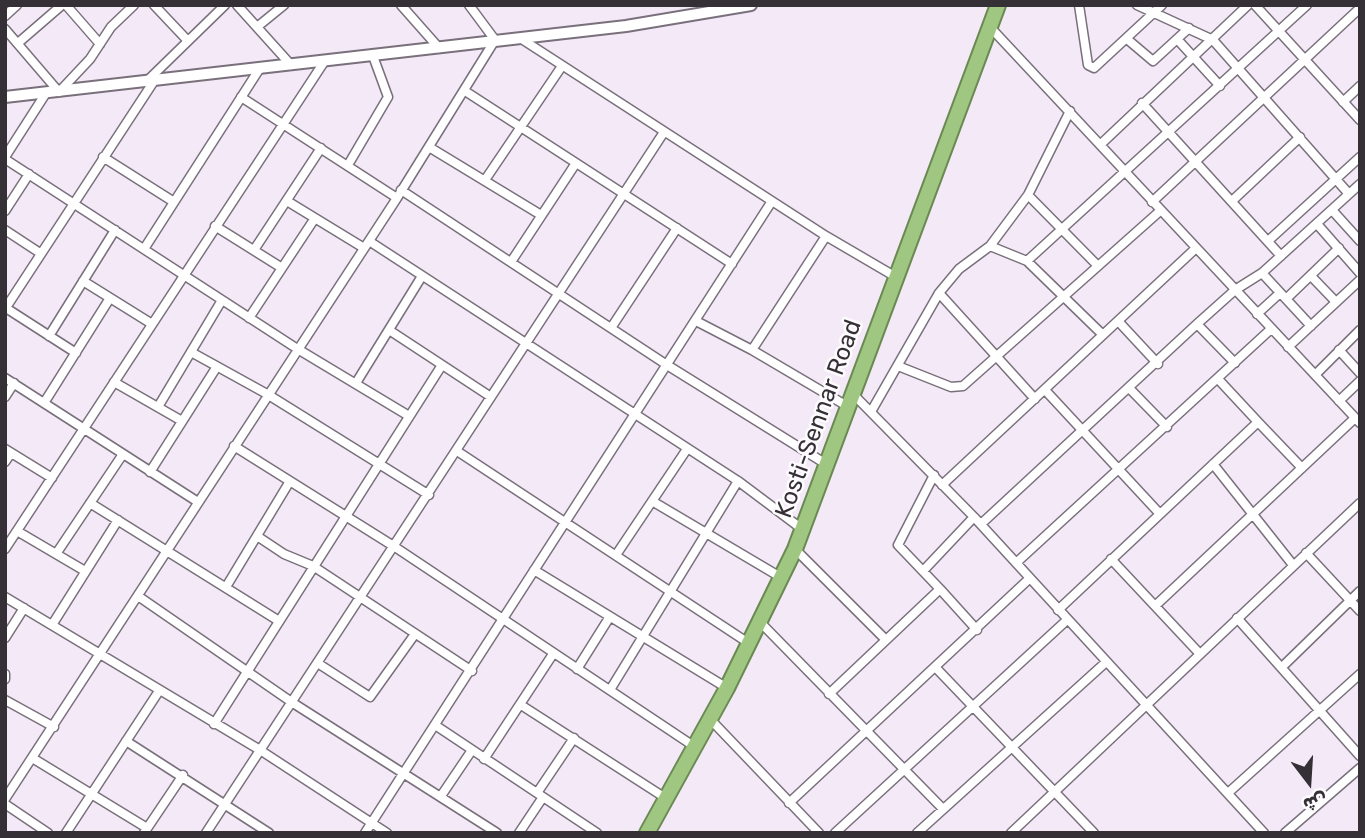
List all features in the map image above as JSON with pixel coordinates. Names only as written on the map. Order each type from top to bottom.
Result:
[{"type":"highway","name":"Kosti-Sennar Road","points":[[648,833],[761,623],[795,549],[998,5]]},
{"type":"street","points":[[5,16],[17,5]]},
{"type":"street","points":[[18,43],[64,5],[100,44]]},
{"type":"street","points":[[59,92],[111,27],[134,5]]},
{"type":"street","points":[[154,5],[188,41]]},
{"type":"street","points":[[76,353],[6,308],[150,82],[225,5]]},
{"type":"street","points":[[237,5],[291,65]]},
{"type":"street","points":[[257,27],[284,5]]},
{"type":"street","points":[[401,5],[439,48]]},
{"type":"street","points":[[468,5],[495,40]]},
{"type":"street","points":[[5,97],[625,26],[751,5]]},
{"type":"street","points":[[1079,5],[1089,67],[1096,68],[1162,5]]},
{"type":"street","points":[[1137,5],[1211,38],[1349,194]]},
{"type":"street","points":[[1101,144],[1248,5]]},
{"type":"street","points":[[1255,5],[1360,120]]},
{"type":"street","points":[[1027,261],[1307,5]]},
{"type":"street","points":[[1152,202],[1360,8]]},
{"type":"street","points":[[990,27],[1101,144],[1195,249],[1358,420],[1302,468],[1155,606]]},
{"type":"street","points":[[1127,39],[1152,61],[1189,28]]},
{"type":"street","points":[[5,29],[59,92]]},
{"type":"street","points":[[519,37],[826,236],[896,277]]},
{"type":"street","points":[[1177,38],[1220,86]]},
{"type":"street","points":[[48,833],[5,802],[296,348],[399,194],[495,40]]},
{"type":"street","points":[[348,165],[388,97],[373,56]]},
{"type":"street","points":[[5,549],[324,62]]},
{"type":"street","points":[[485,180],[562,66]]},
{"type":"street","points":[[144,248],[260,68]]},
{"type":"street","points":[[1343,102],[1360,86]]},
{"type":"street","points":[[465,91],[732,264]]},
{"type":"street","points":[[46,93],[5,158],[249,318],[409,416]]},
{"type":"street","points":[[241,97],[348,165],[511,262],[667,365],[826,464]]},
{"type":"street","points":[[1142,103],[1281,256]]},
{"type":"street","points":[[872,410],[939,293],[960,269],[990,246],[1028,195],[1070,111]]},
{"type":"street","points":[[206,833],[319,664],[557,293],[664,132]]},
{"type":"street","points":[[1232,201],[1300,137]]},
{"type":"street","points":[[429,146],[541,215]]},
{"type":"street","points":[[254,250],[321,148]]},
{"type":"street","points":[[103,157],[174,202]]},
{"type":"street","points":[[1268,241],[1360,157]]},
{"type":"street","points":[[511,262],[576,163]]},
{"type":"street","points":[[5,211],[29,174]]},
{"type":"street","points":[[923,571],[1158,364],[1235,290],[1262,273],[1360,184]]},
{"type":"street","points":[[1028,195],[1098,266]]},
{"type":"street","points":[[287,201],[422,276],[738,481],[802,529]]},
{"type":"street","points":[[365,833],[472,671],[772,201]]},
{"type":"street","points":[[1332,210],[1358,237]]},
{"type":"street","points":[[898,366],[955,388],[965,384],[1160,211]]},
{"type":"street","points":[[249,318],[315,218]]},
{"type":"street","points":[[1317,224],[1360,273]]},
{"type":"street","points":[[215,226],[282,268]]},
{"type":"street","points":[[611,328],[677,228]]},
{"type":"street","points":[[5,230],[40,253]]},
{"type":"street","points":[[50,336],[115,230]]},
{"type":"street","points":[[752,350],[826,236]]},
{"type":"street","points":[[990,246],[1027,261],[1103,335]]},
{"type":"street","points":[[1256,314],[1311,276],[1339,248]]},
{"type":"street","points":[[942,485],[1195,249]]},
{"type":"street","points":[[1262,273],[1311,326]]},
{"type":"street","points":[[356,383],[422,276]]},
{"type":"street","points":[[1311,276],[1336,302]]},
{"type":"street","points":[[83,281],[152,324]]},
{"type":"street","points":[[1289,347],[1336,302],[1358,286]]},
{"type":"street","points":[[939,293],[1035,399]]},
{"type":"street","points":[[44,402],[110,298]]},
{"type":"street","points":[[158,407],[222,300]]},
{"type":"street","points":[[696,321],[872,410],[1264,833]]},
{"type":"street","points":[[1118,321],[1158,364]]},
{"type":"street","points":[[1197,324],[1235,363]]},
{"type":"street","points":[[1016,563],[1121,470],[1271,329]]},
{"type":"street","points":[[389,330],[492,397]]},
{"type":"street","points":[[1315,374],[1360,330]]},
{"type":"street","points":[[1339,350],[1360,373]]},
{"type":"street","points":[[191,352],[267,394],[429,495]]},
{"type":"street","points":[[214,724],[442,365]]},
{"type":"street","points":[[150,472],[216,368]]},
{"type":"street","points":[[5,378],[198,502]]},
{"type":"street","points":[[1218,379],[1302,468]]},
{"type":"street","points":[[1339,401],[1360,381]]},
{"type":"street","points":[[114,382],[182,421]]},
{"type":"street","points":[[5,397],[14,383]]},
{"type":"street","points":[[1130,388],[1167,427]]},
{"type":"street","points":[[1045,390],[1160,514]]},
{"type":"street","points":[[1058,610],[1258,422]]},
{"type":"street","points":[[234,446],[346,515],[695,747]]},
{"type":"street","points":[[616,555],[687,449]]},
{"type":"street","points":[[5,462],[8,451],[52,478]]},
{"type":"street","points":[[457,451],[750,644]]},
{"type":"street","points":[[56,554],[123,454]]},
{"type":"street","points":[[1213,464],[1293,565]]},
{"type":"street","points":[[934,475],[898,543],[977,630]]},
{"type":"street","points":[[226,587],[290,481]]},
{"type":"street","points":[[610,690],[738,481]]},
{"type":"street","points":[[652,501],[782,578]]},
{"type":"street","points":[[90,503],[279,621]]},
{"type":"street","points":[[1011,833],[1360,503]]},
{"type":"street","points":[[52,625],[118,520]]},
{"type":"street","points":[[17,531],[85,571]]},
{"type":"street","points":[[257,536],[284,554],[313,566],[472,671]]},
{"type":"street","points":[[795,549],[886,640]]},
{"type":"street","points":[[1307,553],[1360,611]]},
{"type":"street","points":[[1111,559],[1200,654]]},
{"type":"street","points":[[534,570],[608,618],[727,688]]},
{"type":"street","points":[[789,803],[867,734],[1030,578]]},
{"type":"street","points":[[829,694],[940,589]]},
{"type":"street","points":[[1282,667],[1360,591]]},
{"type":"street","points":[[138,596],[293,703],[406,772],[497,833]]},
{"type":"street","points":[[5,597],[260,750],[387,833]]},
{"type":"street","points":[[5,638],[24,608]]},
{"type":"street","points":[[577,668],[608,618]]},
{"type":"street","points":[[1237,618],[1322,710],[1360,756]]},
{"type":"street","points":[[835,833],[1067,620]]},
{"type":"street","points":[[761,623],[943,809]]},
{"type":"street","points":[[319,664],[370,697],[415,634]]},
{"type":"street","points":[[484,759],[553,654]]},
{"type":"street","points":[[917,833],[1105,663]]},
{"type":"street","points":[[936,669],[1094,833]]},
{"type":"street","points":[[1228,793],[1360,674]]},
{"type":"street","points":[[66,833],[159,691]]},
{"type":"street","points":[[5,700],[54,727]]},
{"type":"street","points":[[521,705],[667,799]]},
{"type":"street","points":[[710,719],[820,833]]},
{"type":"street","points":[[435,725],[597,833]]},
{"type":"street","points":[[519,833],[574,738]]},
{"type":"street","points":[[126,741],[183,775],[269,833]]},
{"type":"street","points":[[441,796],[472,750]]},
{"type":"street","points":[[34,759],[146,830],[183,775]]},
{"type":"street","points":[[1285,833],[1360,768]]}]
